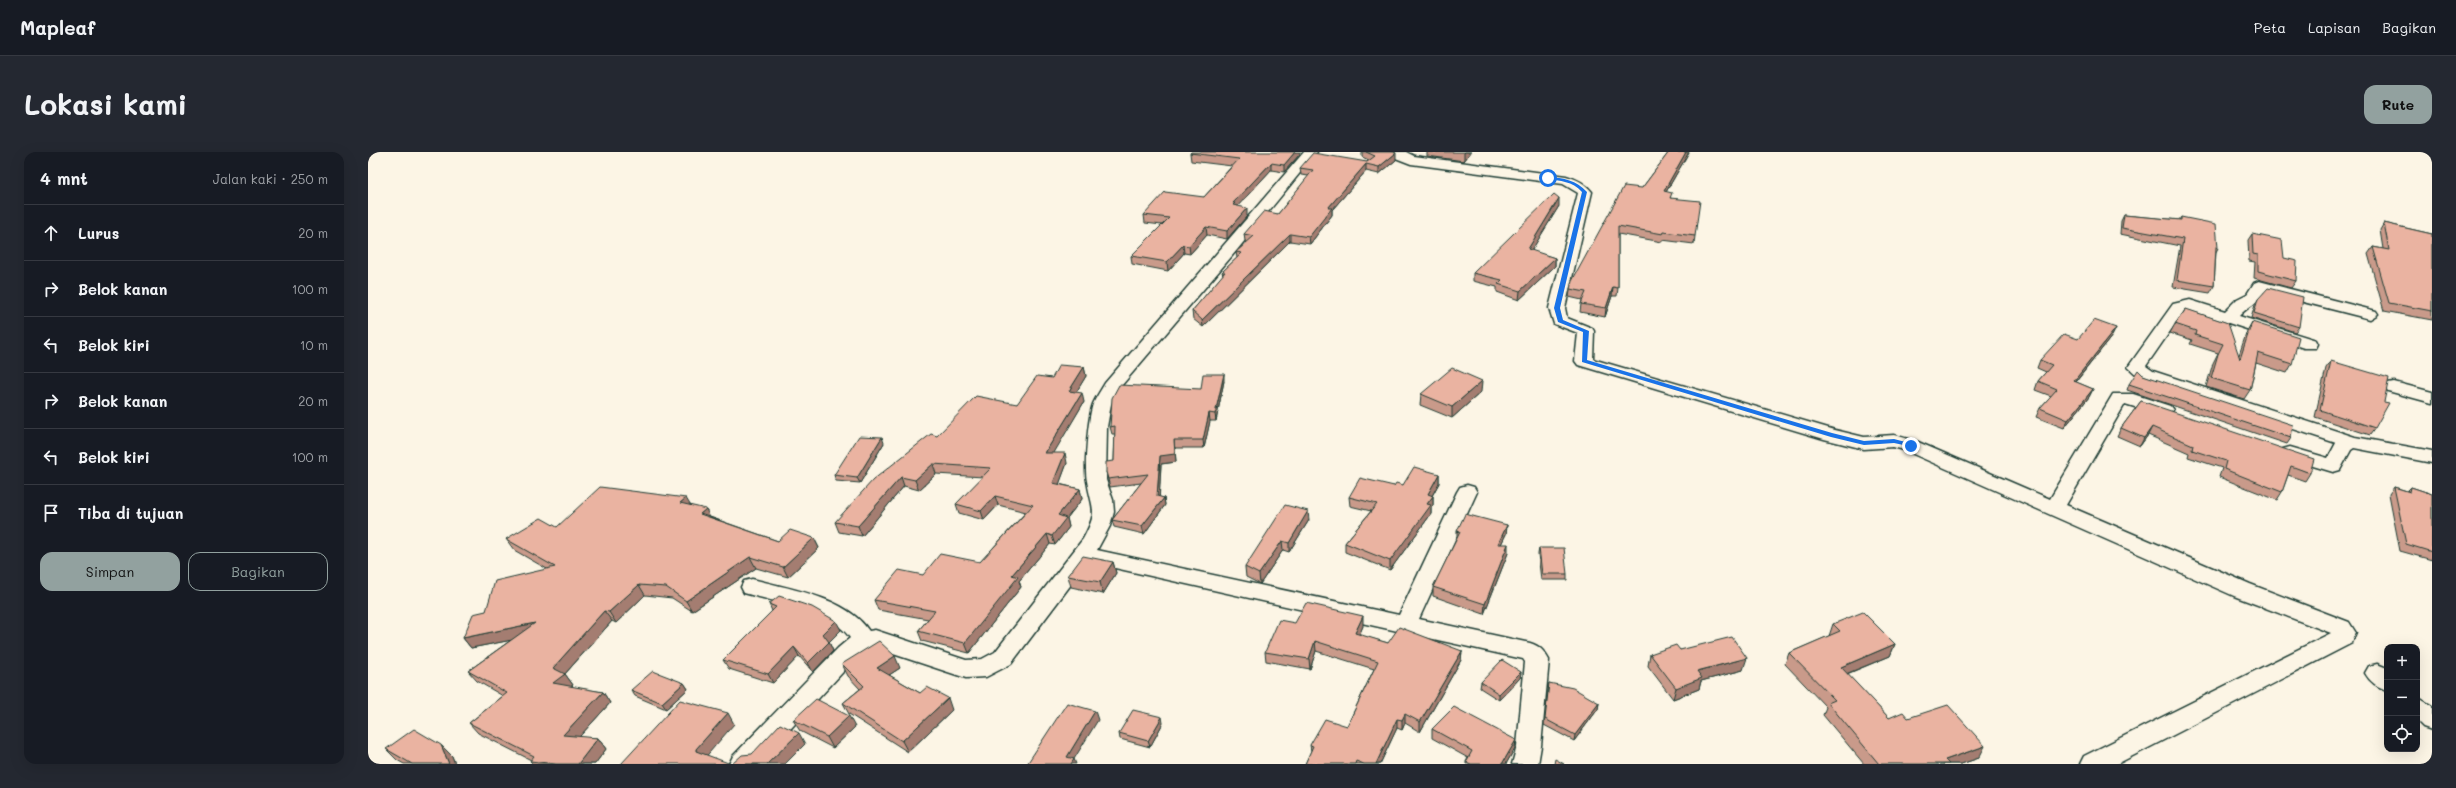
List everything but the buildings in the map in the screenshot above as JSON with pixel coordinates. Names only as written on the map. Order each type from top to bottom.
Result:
[{"type":"street","points":[[1400,152],[1398,154],[1401,157],[1411,160],[1566,180],[1578,185],[1585,192],[1557,308],[1560,321],[1586,331],[1584,360],[1590,364],[1831,435],[1864,443],[1900,442],[2055,507],[2242,590],[2330,623],[2341,628],[2345,633],[2344,637],[2093,764]]},
{"type":"street","points":[[742,764],[846,654],[864,640],[875,638],[966,669],[986,668],[1003,658],[1083,554],[1100,526],[1104,512],[1103,500],[1096,480],[1098,427],[1102,404],[1114,383],[1315,154]]},
{"type":"street","points":[[2229,317],[2243,302],[2254,297],[2259,286],[2370,314]]},
{"type":"street","points":[[2310,344],[2190,305],[2180,306],[2137,367],[2147,374],[2352,442],[2432,457]]},
{"type":"street","points":[[2394,387],[2432,398]]},
{"type":"street","points":[[2055,507],[2119,398],[2133,399],[2179,416]]},
{"type":"street","points":[[2273,448],[2333,466],[2343,446],[2352,442]]},
{"type":"street","points":[[1406,624],[1467,492]]},
{"type":"street","points":[[1083,554],[1514,647],[1534,655],[1537,660],[1529,746],[1525,764]]},
{"type":"street","points":[[752,587],[795,598],[817,607],[853,626],[864,640]]},
{"type":"street","points":[[2420,710],[2432,720]]},
{"type":"route","points":[[1548,178],[1566,180],[1578,185],[1585,192],[1557,308],[1560,321],[1567,325],[1586,331],[1584,360],[1590,364],[1831,435],[1864,443],[1894,441],[1911,446]]}]
